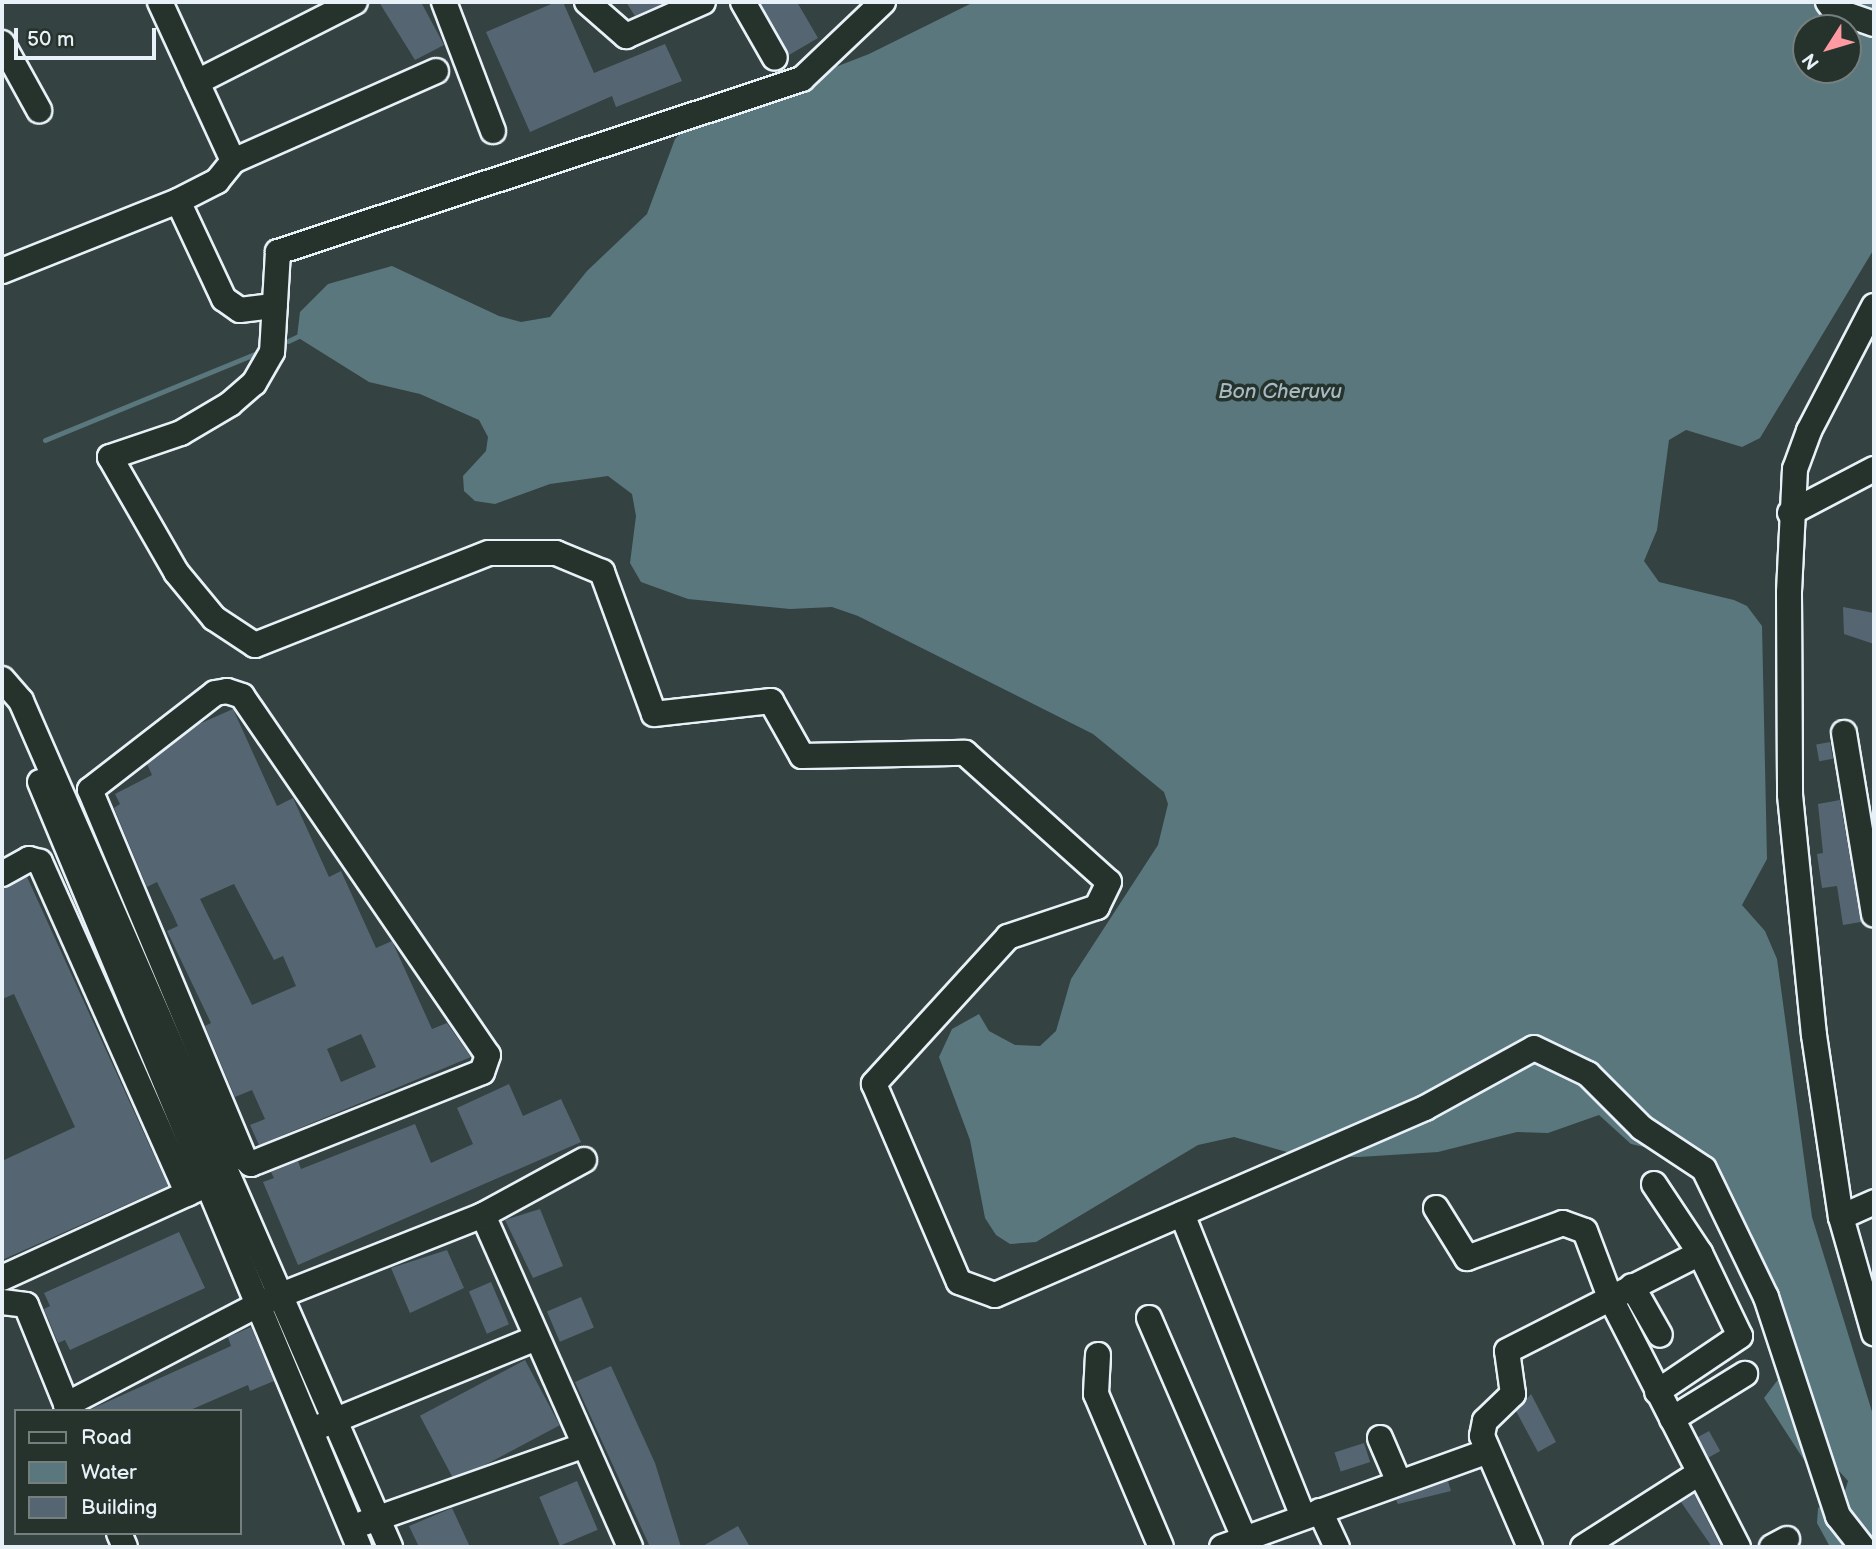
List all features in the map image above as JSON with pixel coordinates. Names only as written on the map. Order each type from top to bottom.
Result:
[{"type":"street","points":[[160,2],[233,161]]},
{"type":"street","points":[[197,82],[355,2]]},
{"type":"street","points":[[444,2],[493,131]]},
{"type":"street","points":[[587,2],[625,36],[703,2]]},
{"type":"street","points":[[743,2],[775,58]]},
{"type":"street","points":[[883,2],[802,79],[278,252],[272,352],[254,383],[230,404],[181,433],[110,457],[176,572],[214,618],[256,645],[489,553],[556,553],[602,572],[654,714],[771,701],[802,756],[965,753],[1109,882],[1097,906],[1008,937],[874,1084],[959,1282],[995,1295],[1426,1108],[1534,1048],[1588,1074],[1642,1128],[1704,1169],[1766,1297],[1838,1516],[1862,1547]]},
{"type":"street","points":[[1828,2],[1834,10],[1874,24]]},
{"type":"street","points":[[2,43],[39,110]]},
{"type":"street","points":[[2,271],[178,201],[218,181],[233,161],[436,71]]},
{"type":"street","points":[[178,201],[224,299],[240,310],[275,306]]},
{"type":"street","points":[[1874,306],[1809,431],[1796,469],[1790,513],[1790,795],[1814,1035],[1841,1217],[1874,1333]]},
{"type":"street","points":[[1790,513],[1874,469]]},
{"type":"street","points":[[2,680],[21,701],[58,832],[84,894]]},
{"type":"street","points":[[215,693],[243,696],[481,1046],[488,1064],[482,1072],[251,1164],[244,1158],[149,922],[134,893],[91,785],[215,693]]},
{"type":"street","points":[[1844,733],[1874,915]]},
{"type":"street","points":[[41,765],[112,921],[324,1425],[377,1517],[390,1547]]},
{"type":"street","points":[[2,874],[29,859],[40,862],[54,854],[58,832]]},
{"type":"street","points":[[40,862],[188,1194]]},
{"type":"street","points":[[51,885],[66,878],[112,921],[211,1184],[270,1298]]},
{"type":"street","points":[[112,921],[134,893]]},
{"type":"street","points":[[112,921],[149,922]]},
{"type":"street","points":[[2,1302],[26,1305],[68,1408],[270,1298],[483,1215],[583,1160]]},
{"type":"street","points":[[2,1278],[211,1184]]},
{"type":"street","points":[[1654,1184],[1700,1253],[1740,1336],[1657,1392]]},
{"type":"street","points":[[1841,1217],[1874,1202]]},
{"type":"street","points":[[1436,1208],[1458,1249],[1474,1259],[1563,1223],[1579,1225],[1610,1297],[1738,1547]]},
{"type":"street","points":[[1182,1214],[1312,1514],[1337,1547]]},
{"type":"street","points":[[483,1215],[585,1446],[625,1546]]},
{"type":"street","points":[[1527,1546],[1486,1452],[1485,1421],[1513,1394],[1507,1351],[1700,1253]]},
{"type":"street","points":[[1632,1286],[1660,1335]]},
{"type":"street","points":[[1149,1318],[1238,1544],[1398,1480],[1486,1452]]},
{"type":"street","points":[[324,1425],[537,1338]]},
{"type":"street","points":[[1098,1355],[1096,1394],[1161,1547]]},
{"type":"street","points":[[1672,1419],[1745,1374]]},
{"type":"street","points":[[324,1425],[355,1537],[377,1517],[585,1446]]},
{"type":"street","points":[[1380,1438],[1398,1480]]},
{"type":"street","points":[[1583,1547],[1699,1473]]},
{"type":"water","name":"Bon Cheruvu","points":[[974,2],[1874,2],[1874,249],[1760,438],[1742,447],[1686,430],[1669,440],[1657,530],[1644,561],[1659,582],[1734,600],[1747,606],[1762,626],[1767,859],[1742,905],[1765,931],[1777,959],[1812,1217],[1874,1418],[1874,1547],[1830,1547],[1817,1523],[1818,1508],[1845,1491],[1848,1481],[1830,1461],[1804,1460],[1764,1398],[1780,1377],[1775,1310],[1751,1232],[1688,1157],[1631,1144],[1599,1115],[1548,1133],[1517,1132],[1438,1152],[1359,1157],[1301,1156],[1234,1137],[1198,1145],[1036,1242],[1010,1244],[996,1235],[985,1218],[970,1140],[939,1057],[952,1029],[979,1014],[989,1031],[1015,1045],[1040,1046],[1056,1031],[1071,979],[1158,845],[1168,804],[1164,792],[1093,734],[858,616],[832,607],[790,609],[688,599],[641,582],[630,563],[636,516],[632,494],[608,476],[550,484],[495,504],[475,501],[464,491],[463,476],[486,451],[488,437],[479,420],[420,394],[369,382],[297,337],[300,312],[328,284],[392,266],[499,316],[521,322],[550,317],[587,271],[647,214],[675,139],[691,123],[869,54]]},
{"type":"building","points":[[379,2],[421,2],[444,45],[415,60]]},
{"type":"building","points":[[556,2],[563,2],[594,73],[665,44],[682,81],[616,107],[612,96],[530,132],[486,32]]},
{"type":"building","points":[[626,2],[666,2],[635,16]]},
{"type":"building","points":[[760,2],[797,2],[818,38],[789,55]]},
{"type":"building","points":[[1843,607],[1874,613],[1874,644],[1844,634]]},
{"type":"building","points":[[233,709],[277,806],[293,798],[329,877],[341,871],[376,948],[392,941],[432,1029],[447,1023],[471,1057],[259,1145],[250,1125],[265,1119],[252,1090],[235,1097],[205,1026],[211,1023],[167,931],[178,926],[157,882],[147,887],[114,808],[120,804],[115,794],[152,775],[147,764],[199,724]],"holes":[[[234,884],[274,960],[283,956],[296,986],[252,1005],[200,899]],[[361,1034],[376,1067],[341,1082],[327,1049]]]},
{"type":"building","points":[[1830,742],[1833,759],[1819,761],[1816,744]]},
{"type":"building","points":[[1840,800],[1861,922],[1843,925],[1837,886],[1822,888],[1817,854],[1823,853],[1818,804]]},
{"type":"building","points":[[27,877],[168,1186],[2,1260],[2,1161],[75,1127],[14,994],[2,999],[2,889]]},
{"type":"building","points":[[509,1084],[523,1116],[561,1099],[581,1142],[298,1265],[263,1182],[274,1178],[271,1172],[298,1161],[301,1169],[415,1124],[431,1163],[473,1144],[457,1108]]},
{"type":"building","points":[[540,1209],[563,1266],[533,1278],[505,1220]]},
{"type":"building","points":[[179,1232],[205,1288],[70,1350],[65,1340],[58,1343],[44,1309],[50,1306],[44,1293]]},
{"type":"building","points":[[447,1250],[464,1288],[410,1313],[391,1268]]},
{"type":"building","points":[[491,1282],[509,1324],[487,1334],[469,1291]]},
{"type":"building","points":[[581,1297],[594,1327],[560,1342],[547,1311]]},
{"type":"building","points":[[251,1327],[274,1381],[250,1391],[248,1385],[193,1409],[91,1409],[231,1346],[228,1337]]},
{"type":"building","points":[[525,1360],[560,1425],[455,1481],[420,1416]]},
{"type":"building","points":[[611,1366],[655,1463],[681,1547],[650,1547],[575,1382]]},
{"type":"building","points":[[1531,1394],[1556,1442],[1538,1452],[1516,1411]]},
{"type":"building","points":[[1709,1431],[1720,1451],[1709,1457],[1698,1437]]},
{"type":"building","points":[[1364,1443],[1370,1462],[1341,1472],[1335,1453]]},
{"type":"building","points":[[577,1481],[598,1530],[560,1546],[539,1497]]},
{"type":"building","points":[[1448,1481],[1451,1491],[1398,1504],[1396,1500]]},
{"type":"building","points":[[1694,1494],[1721,1547],[1712,1547],[1681,1502]]},
{"type":"building","points":[[452,1508],[470,1547],[419,1547],[409,1526]]},
{"type":"building","points":[[738,1526],[750,1547],[701,1547]]},
{"type":"waterway","points":[[288,341],[301,335]]},
{"type":"waterway","points":[[45,440],[257,353]]}]
